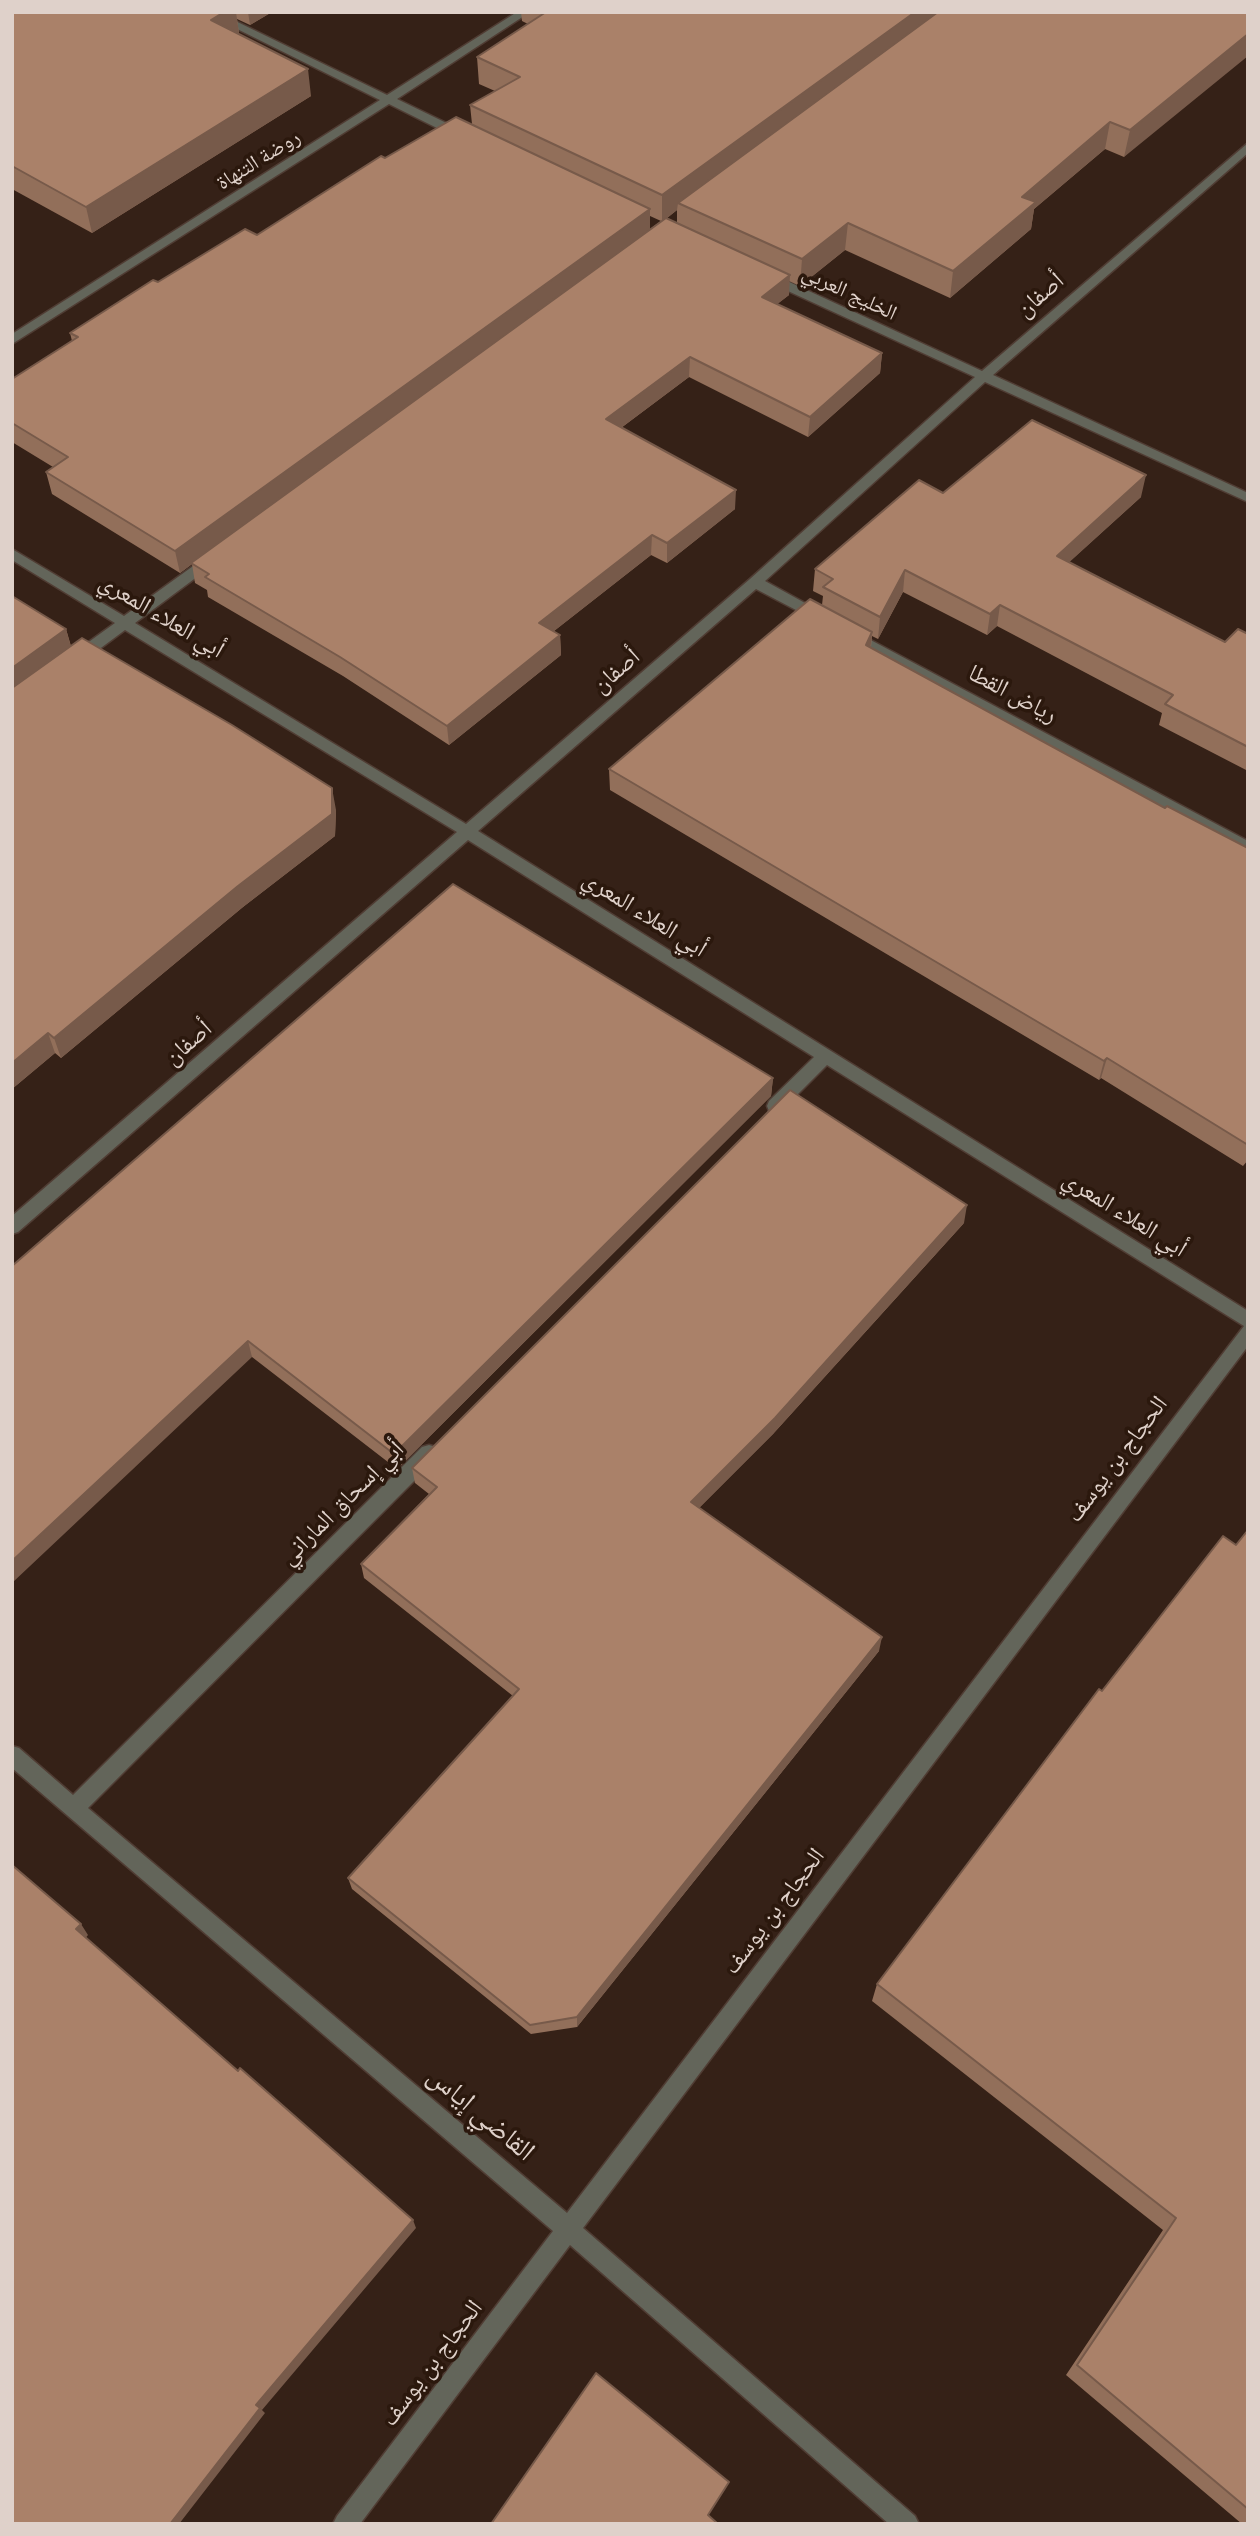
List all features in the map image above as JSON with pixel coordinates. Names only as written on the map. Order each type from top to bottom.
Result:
[{"type":"street","points":[[208,12],[477,142]]},
{"type":"street","name":"روضة التنهاة","points":[[12,340],[525,12]]},
{"type":"street","name":"أصفان","points":[[12,1227],[755,582],[982,378],[1248,147]]},
{"type":"street","name":"الخليج العربي","points":[[755,271],[982,378],[1248,498]]},
{"type":"street","points":[[64,668],[227,548]]},
{"type":"street","name":"أبي العلاء المعري","points":[[12,554],[468,832],[1248,1320]]},
{"type":"street","name":"رياض القطا","points":[[755,582],[1248,848]]},
{"type":"street","points":[[758,1124],[826,1055]]},
{"type":"street","name":"الحجاج بن يوسف","points":[[345,2524],[1248,1332]]},
{"type":"street","name":"أبي إسحاق الماراني","points":[[73,1809],[445,1437]]},
{"type":"street","name":"القاضي إياس","points":[[12,1755],[568,2229],[907,2524]]},
{"type":"building","points":[[12,12],[224,12],[211,20],[308,69],[86,207],[12,166]]},
{"type":"building","points":[[546,12],[915,12],[662,195],[470,105],[520,77],[477,57]]},
{"type":"building","points":[[938,12],[1248,12],[1248,34],[1130,130],[1110,122],[1022,197],[1036,202],[953,271],[848,223],[802,259],[678,203]]},
{"type":"building","points":[[456,117],[650,209],[175,551],[46,472],[68,457],[12,423],[12,379],[78,337],[70,333],[153,280],[158,282],[245,229],[257,235],[381,156],[385,158]]},
{"type":"building","points":[[666,218],[790,275],[762,297],[882,353],[810,417],[690,357],[606,419],[736,490],[667,543],[652,535],[539,623],[560,635],[447,726],[340,657],[205,577],[209,574],[191,563]]},
{"type":"building","points":[[1032,420],[1146,475],[1057,556],[1225,642],[1238,629],[1248,634],[1248,747],[1165,704],[1173,695],[1000,605],[990,614],[905,570],[880,617],[823,587],[833,579],[815,569],[919,480],[943,493]]},
{"type":"building","points":[[12,596],[66,629],[12,668]]},
{"type":"building","points":[[810,599],[872,632],[866,645],[1165,808],[1167,806],[1248,848],[1248,1145],[1107,1058],[1104,1061],[609,769]]},
{"type":"building","points":[[82,638],[232,725],[332,788],[332,814],[238,886],[54,1038],[48,1033],[12,1063],[12,688]]},
{"type":"building","points":[[453,884],[773,1078],[394,1454],[248,1341],[12,1561],[12,1266]]},
{"type":"building","points":[[790,1090],[967,1205],[775,1418],[691,1502],[882,1637],[577,2017],[530,2025],[348,1878],[519,1689],[361,1564],[437,1487],[412,1468]]},
{"type":"building","points":[[1248,1530],[1248,2509],[1077,2365],[1176,2218],[877,1984],[1099,1689],[1102,1691],[1223,1536],[1236,1545]]},
{"type":"building","points":[[12,1865],[81,1924],[76,1929],[413,2220],[256,2405],[260,2408],[170,2524],[12,2524]]},
{"type":"building","points":[[596,2373],[729,2482],[708,2515],[718,2524],[491,2524]]}]
